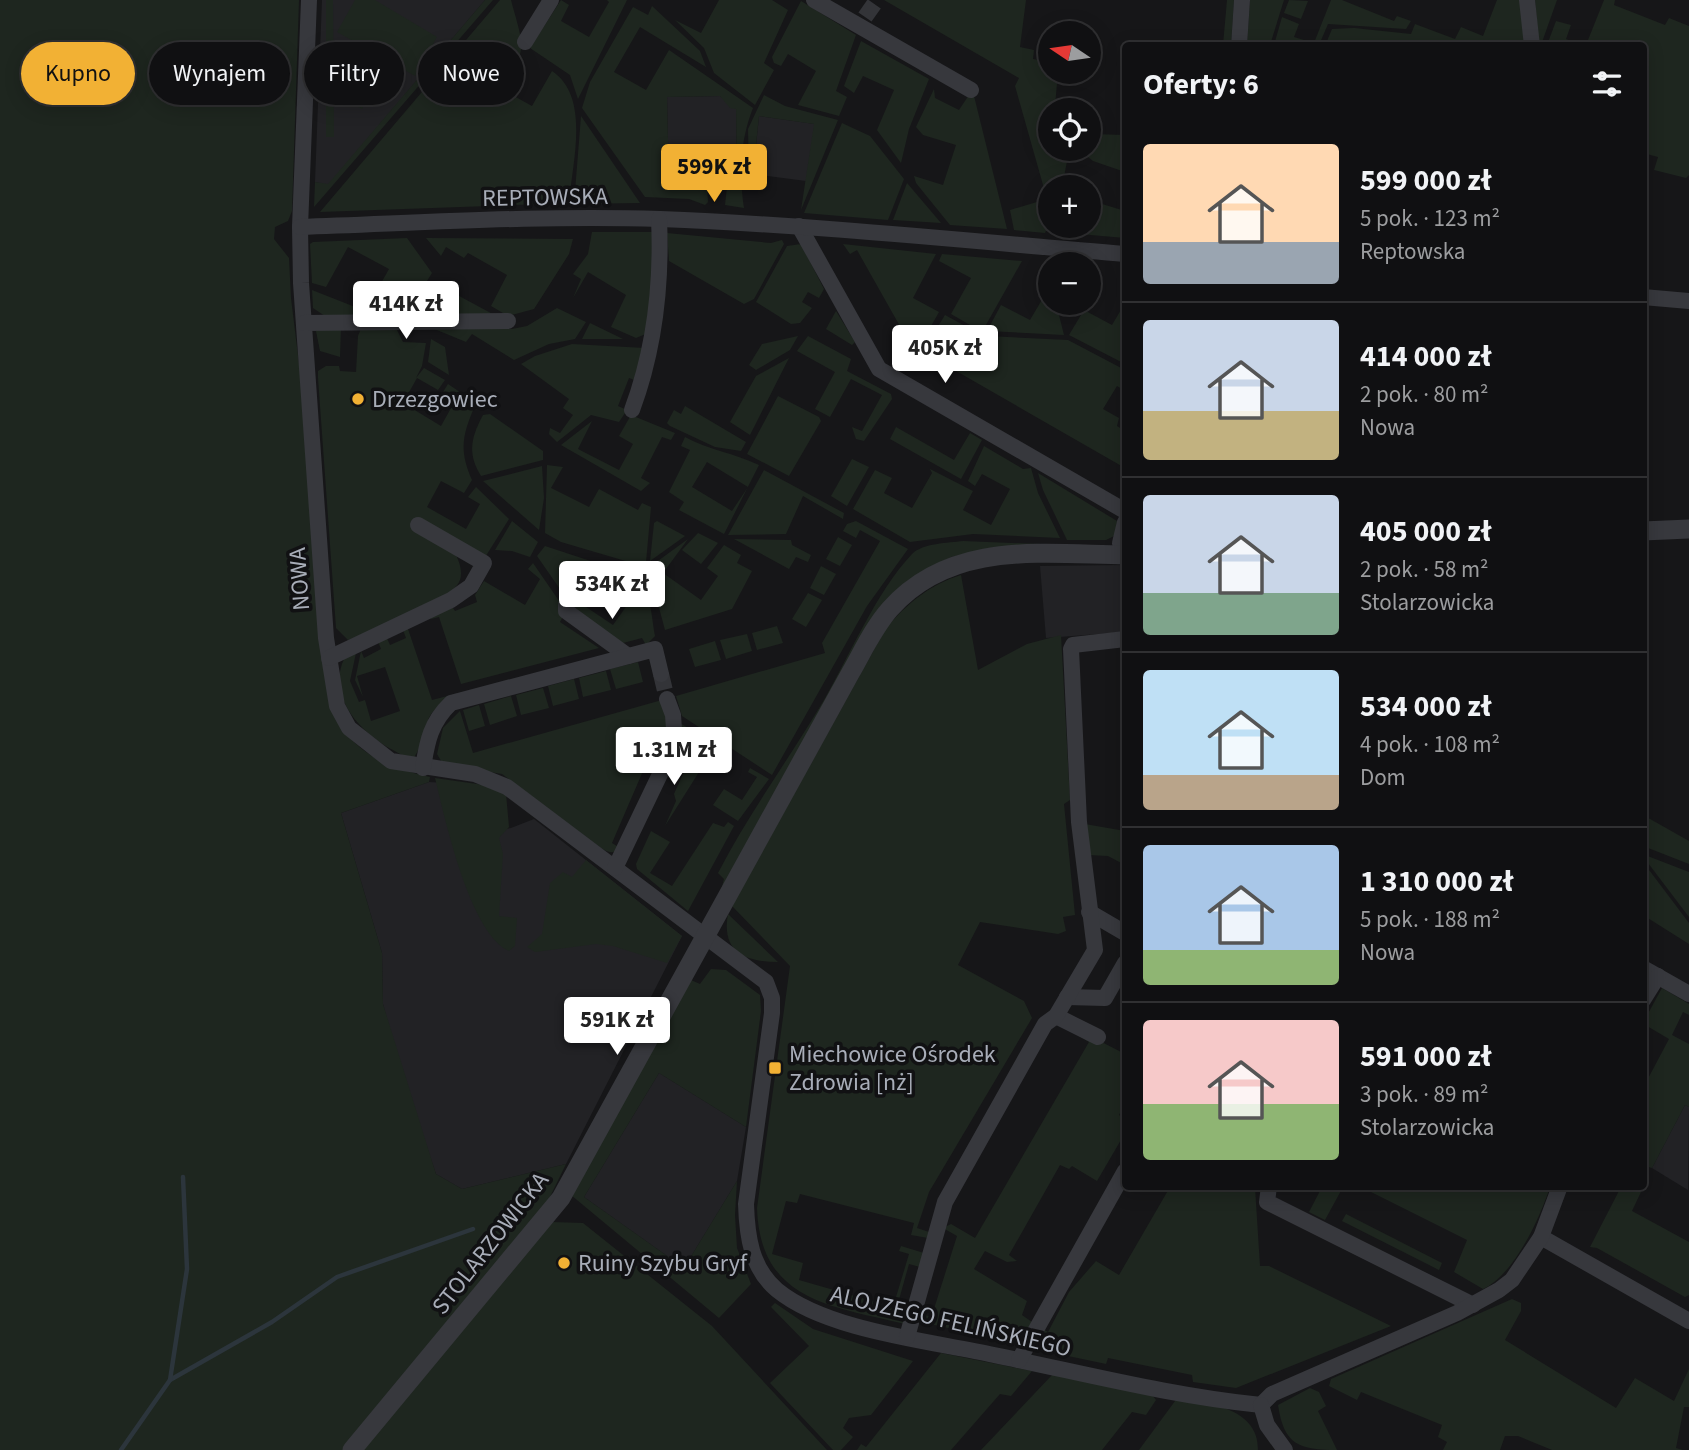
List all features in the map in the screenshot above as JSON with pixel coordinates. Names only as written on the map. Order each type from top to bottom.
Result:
[{"type":"street","name":"NOWA","points":[[309,0],[300,227],[304,323],[330,658],[337,706],[349,728],[391,761],[475,774],[507,787],[707,937]]},
{"type":"street","points":[[525,41],[551,0]]},
{"type":"street","points":[[814,0],[862,22],[971,90]]},
{"type":"street","points":[[1239,42],[1242,0]]},
{"type":"street","points":[[1527,0],[1532,42]]},
{"type":"street","name":"REPTOWSKA","points":[[300,227],[578,218],[659,219],[799,226],[1122,254]]},
{"type":"street","points":[[632,410],[652,341],[662,275],[659,219]]},
{"type":"street","points":[[799,226],[879,369],[1122,509]]},
{"type":"street","points":[[1647,297],[1689,301]]},
{"type":"street","points":[[304,323],[508,321]]},
{"type":"street","points":[[330,658],[451,600],[471,586],[484,563],[418,525]]},
{"type":"street","points":[[1647,531],[1689,529]]},
{"type":"street","name":"STOLARZOWICKA","points":[[352,1450],[561,1198],[870,638],[889,610],[907,592],[932,575],[976,557],[1036,554],[1122,555]]},
{"type":"street","points":[[566,606],[566,611],[628,656]]},
{"type":"street","points":[[907,1337],[945,1202],[1045,1024],[1056,1016],[1095,950],[1079,822],[1071,649],[1073,645],[1085,642],[1122,639]]},
{"type":"street","points":[[423,768],[427,741],[437,717],[451,703],[655,649],[661,674]]},
{"type":"street","points":[[615,868],[675,744],[673,715],[667,699]]},
{"type":"street","points":[[1089,912],[1122,931]]},
{"type":"street","name":"ALOJZEGO FELIŃSKIEGO","points":[[707,937],[766,982],[772,998],[746,1204],[748,1237],[756,1264],[776,1289],[811,1312],[907,1337],[1194,1396],[1261,1405]]},
{"type":"street","points":[[1067,997],[1105,999],[1122,968]]},
{"type":"street","points":[[1650,972],[1689,994]]},
{"type":"street","points":[[1056,1016],[1098,1037]]},
{"type":"street","points":[[1019,1360],[1122,1176]]},
{"type":"street","points":[[1269,1190],[1268,1202],[1473,1305]]},
{"type":"street","points":[[1285,1450],[1267,1425],[1261,1405],[1272,1394],[1473,1305],[1512,1280],[1541,1237],[1559,1190]]},
{"type":"street","points":[[1541,1237],[1689,1321]]},
{"type":"shaded area","points":[[0,0],[299,0],[292,211],[288,221],[275,227],[274,239],[289,258],[291,298],[344,732],[363,750],[383,762],[430,777],[429,782],[341,813],[382,953],[383,1004],[436,1174],[462,1189],[566,1164],[548,1201],[552,1222],[583,1223],[712,1326],[827,1450],[0,1450]]},
{"type":"shaded area","points":[[322,0],[485,0],[449,42],[418,42],[418,79],[404,95],[404,42],[320,42]]},
{"type":"shaded area","points":[[326,0],[333,0],[333,42],[326,42]]},
{"type":"shaded area","points":[[355,0],[375,0],[437,37],[434,42],[418,42],[418,71],[415,76],[404,70],[404,42],[355,42],[337,32]]},
{"type":"shaded area","points":[[485,0],[493,0],[457,42],[449,42]]},
{"type":"shaded area","points":[[500,0],[511,0],[521,42],[464,42]]},
{"type":"shaded area","points":[[561,0],[569,5],[561,21],[589,37],[609,2],[607,0],[627,0],[578,99],[570,75],[530,48]]},
{"type":"shaded area","points":[[719,0],[772,0],[788,10],[764,63],[774,70],[755,105],[714,73],[704,48],[675,20],[701,33]]},
{"type":"shaded area","points":[[884,0],[1026,0],[1020,47],[1034,50],[1033,59],[1038,60],[1038,84],[1057,84],[1056,98],[1038,98],[1038,161],[1067,161],[1064,175],[1040,175],[1015,86],[1019,78]]},
{"type":"shaded area","points":[[1227,0],[1234,0],[1231,42],[1223,42]]},
{"type":"shaded area","points":[[1250,0],[1284,0],[1271,42],[1247,42]]},
{"type":"shaded area","points":[[1289,0],[1308,1],[1301,19],[1284,13]]},
{"type":"shaded area","points":[[1331,0],[1342,0],[1394,21],[1397,16],[1411,21],[1406,29],[1328,24],[1320,42],[1314,42]]},
{"type":"shaded area","points":[[1497,0],[1521,0],[1525,42],[1327,42],[1332,29],[1354,28],[1411,34],[1415,24],[1455,39],[1461,27],[1483,36]]},
{"type":"shaded area","points":[[1535,0],[1557,0],[1542,42],[1539,42]]},
{"type":"shaded area","points":[[1604,0],[1615,0],[1614,5],[1665,25],[1669,18],[1689,26],[1689,175],[1686,178],[1654,170],[1658,157],[1647,154],[1647,42],[1587,42]]},
{"type":"shaded area","points":[[801,1],[856,35],[836,91],[847,97],[839,116],[798,105],[816,71],[788,54],[781,66],[774,63],[772,57]]},
{"type":"shaded area","points":[[652,6],[700,51],[706,67],[640,27],[614,72],[646,90],[669,50],[753,108],[745,133],[742,157],[744,208],[725,205],[727,187],[737,185],[736,109],[730,108],[720,96],[667,97],[669,182],[702,183],[702,186],[707,187],[708,202],[705,205],[689,199],[645,197],[582,108],[590,82],[633,7],[648,15]]},
{"type":"shaded area","points":[[1282,17],[1299,24],[1294,37],[1311,42],[1275,42]]},
{"type":"shaded area","points":[[1556,21],[1571,25],[1566,39],[1574,42],[1548,42]]},
{"type":"shaded area","points":[[861,41],[929,79],[909,129],[901,163],[877,130],[894,90],[863,76],[854,93],[844,86]]},
{"type":"shaded area","points":[[552,71],[564,82],[572,97],[576,132],[569,203],[320,212],[418,97],[418,105],[524,105],[524,102],[532,106]]},
{"type":"shaded area","points":[[418,79],[418,87],[404,103],[404,95]]},
{"type":"shaded area","points":[[934,89],[935,98],[959,110],[971,92],[974,96],[1007,229],[950,225],[916,183],[914,176],[943,185],[956,145],[923,135],[916,127]]},
{"type":"shaded area","points":[[764,95],[785,106],[838,120],[801,210],[814,124],[759,116],[753,174],[749,174],[748,129]]},
{"type":"shaded area","points":[[720,96],[736,109],[737,185],[707,187],[701,186],[701,183],[669,182],[667,97]]},
{"type":"shaded area","points":[[318,105],[396,105],[328,185],[315,182]]},
{"type":"shaded area","points":[[326,105],[334,105],[334,137],[326,137]]},
{"type":"shaded area","points":[[395,105],[402,105],[314,207],[315,182],[328,184]]},
{"type":"shaded area","points":[[581,116],[640,203],[574,204]]},
{"type":"shaded area","points":[[759,116],[815,124],[806,181],[753,174]]},
{"type":"shaded area","points":[[842,123],[870,136],[904,179],[888,220],[804,213]]},
{"type":"shaded area","points":[[1101,134],[1122,135],[1122,171],[1093,161],[1101,161]]},
{"type":"shaded area","points":[[907,183],[941,223],[893,220]]},
{"type":"shaded area","points":[[1038,202],[1038,232],[1014,230],[1010,210]]},
{"type":"shaded area","points":[[1101,204],[1122,210],[1122,238],[1101,236]]},
{"type":"shaded area","points":[[592,232],[655,232],[648,333],[636,338],[611,327],[626,295],[588,272],[573,298],[581,279],[573,274],[588,254]]},
{"type":"shaded area","points":[[667,233],[771,243],[782,240],[784,244],[754,299],[744,304],[669,261]]},
{"type":"shaded area","points":[[407,238],[432,273],[403,319],[356,298],[361,287],[375,294],[389,269],[348,247],[326,287],[312,283],[310,244],[313,242]]},
{"type":"shaded area","points":[[426,238],[573,239],[569,254],[534,309],[508,316],[491,306],[507,275],[468,253],[464,258],[446,247],[441,256]]},
{"type":"shaded area","points":[[801,244],[824,289],[819,298],[808,292],[802,302],[812,308],[800,323],[791,324],[756,302],[787,246]]},
{"type":"shaded area","points":[[843,244],[936,254],[913,298],[939,312],[918,349],[910,344],[857,250],[850,254]]},
{"type":"shaded area","points":[[942,254],[1022,261],[982,332],[951,314],[971,278],[939,261]]},
{"type":"shaded area","points":[[312,290],[378,316],[325,316],[313,308]]},
{"type":"shaded area","points":[[448,290],[500,318],[431,317]]},
{"type":"shaded area","points":[[1001,305],[1030,320],[1038,306],[1038,315],[1059,315],[1064,335],[987,331]]},
{"type":"shaded area","points":[[557,308],[586,322],[575,339],[549,344],[514,360],[472,334],[466,342],[432,328],[512,329],[527,326]]},
{"type":"shaded area","points":[[1122,308],[1122,362],[1069,335],[1081,315],[1093,315],[1112,325]]},
{"type":"shaded area","points":[[836,311],[855,342],[852,345],[826,329]]},
{"type":"shaded area","points":[[945,315],[978,333],[929,341]]},
{"type":"shaded area","points":[[590,323],[623,339],[582,339]]},
{"type":"shaded area","points":[[341,326],[340,357],[320,351],[316,331]]},
{"type":"shaded area","points":[[362,326],[396,328],[403,342],[426,343],[422,366],[416,378],[424,368],[445,380],[438,390],[417,378],[403,403],[441,426],[455,401],[443,392],[448,384],[476,403],[464,441],[465,459],[472,480],[464,493],[441,481],[427,507],[466,529],[480,504],[468,497],[476,487],[509,519],[484,559],[455,553],[461,577],[454,589],[427,607],[348,640],[336,628],[318,371],[326,366],[339,366],[340,371],[356,372],[358,336]]},
{"type":"shaded area","points":[[798,336],[790,350],[756,370],[749,365],[762,344]]},
{"type":"shaded area","points":[[808,336],[851,359],[847,371],[891,394],[892,399],[864,441],[856,439],[852,427],[862,431],[882,395],[851,379],[830,417],[815,409],[835,372],[797,351]]},
{"type":"shaded area","points":[[987,336],[1068,340],[1122,368],[1122,389],[1117,386],[1103,409],[1119,418],[1117,426],[1122,429],[1122,466],[923,352],[927,345]]},
{"type":"shaded area","points":[[431,339],[445,347],[449,375],[428,362]]},
{"type":"shaded area","points":[[572,344],[645,348],[637,381],[629,378],[618,406],[627,410],[619,422],[591,415],[557,442],[549,434],[550,428],[560,433],[573,415],[563,408],[569,399],[521,364],[535,356]]},
{"type":"shaded area","points":[[789,358],[750,435],[730,422],[756,376]]},
{"type":"shaded area","points":[[778,396],[819,417],[821,421],[789,476],[747,454]]},
{"type":"shaded area","points":[[685,406],[746,442],[741,451],[715,447],[670,426],[667,423],[674,410],[681,414]]},
{"type":"shaded area","points":[[490,414],[543,451],[543,460],[481,476],[474,460],[472,446],[483,415]]},
{"type":"shaded area","points":[[631,415],[675,433],[671,440],[662,437],[641,478],[650,483],[641,491],[561,445],[592,421],[578,449],[619,470],[633,444],[619,436]]},
{"type":"shaded area","points":[[896,427],[954,460],[970,433],[982,440],[961,479],[890,439]]},
{"type":"shaded area","points":[[685,437],[759,465],[748,487],[707,462],[692,487],[732,511],[747,488],[724,534],[679,510],[684,502],[669,492],[690,450],[681,446]]},
{"type":"shaded area","points":[[984,446],[1023,469],[1031,468],[1038,493],[1060,538],[973,534],[910,542],[853,509],[875,470],[892,478],[884,493],[912,508],[932,473],[930,469],[973,491],[963,510],[991,525],[1010,489],[982,474],[975,486],[968,481]]},
{"type":"shaded area","points":[[852,459],[869,467],[847,506],[831,496]]},
{"type":"shaded area","points":[[547,465],[563,467],[551,488],[589,507],[599,489],[638,510],[642,503],[651,507],[646,562],[639,565],[561,542],[545,533]]},
{"type":"shaded area","points":[[542,466],[544,498],[539,530],[483,481]]},
{"type":"shaded area","points":[[764,470],[844,513],[843,519],[803,496],[786,534],[728,535]]},
{"type":"shaded area","points":[[1038,473],[1117,521],[1116,535],[1106,540],[1067,540],[1043,490]]},
{"type":"shaded area","points":[[512,521],[538,542],[530,557],[512,551],[495,550]]},
{"type":"shaded area","points":[[657,521],[685,536],[650,561],[654,523]]},
{"type":"shaded area","points":[[856,521],[908,549],[867,606],[772,775],[682,716],[676,696],[825,653],[822,643],[880,541],[860,530],[856,538],[843,531],[847,524]]},
{"type":"shaded area","points":[[698,533],[718,543],[701,564],[682,550]]},
{"type":"shaded area","points":[[838,537],[852,545],[840,566],[826,559]]},
{"type":"shaded area","points":[[688,539],[663,573],[701,600],[718,576],[707,568],[724,545],[741,555],[737,563],[752,571],[732,609],[665,630],[651,578],[651,566]]},
{"type":"shaded area","points":[[734,539],[791,540],[792,545],[811,555],[808,562],[796,557],[789,569]]},
{"type":"shaded area","points":[[963,541],[1065,545],[990,548],[951,557],[907,581],[720,894],[724,879],[718,873],[730,851],[824,700],[864,624],[899,569],[917,550],[936,544]]},
{"type":"shaded area","points":[[545,546],[621,571],[623,574],[617,579],[594,569],[569,602],[537,556]]},
{"type":"shaded area","points":[[533,563],[566,611],[560,622],[599,648],[461,684],[439,617],[431,619],[431,614],[451,605],[455,611],[477,602],[475,595],[484,581],[525,605],[540,579],[528,569]]},
{"type":"shaded area","points":[[1122,565],[1122,632],[1046,638],[1040,566]]},
{"type":"shaded area","points":[[821,566],[836,574],[824,595],[810,588]]},
{"type":"shaded area","points":[[629,574],[642,584],[649,600],[655,636],[646,645],[642,638],[623,643],[572,609],[577,601],[613,625],[630,601],[616,591]]},
{"type":"shaded area","points":[[961,575],[978,670],[1027,644],[1061,635],[1070,800],[1064,804],[1075,915],[1063,917],[1066,931],[1058,934],[980,922],[958,965],[1024,1001],[1032,1018],[929,1192],[917,1228],[929,1232],[928,1238],[911,1235],[914,1223],[800,1194],[797,1203],[786,1201],[772,1254],[803,1263],[799,1280],[893,1307],[909,1254],[899,1251],[901,1246],[924,1253],[920,1267],[909,1264],[895,1314],[907,1317],[905,1324],[826,1304],[804,1294],[786,1281],[771,1263],[761,1239],[757,1208],[790,966],[732,906],[886,628],[920,596]]},
{"type":"shaded area","points":[[808,593],[822,600],[806,627],[792,619]]},
{"type":"shaded area","points":[[417,623],[408,629],[432,700],[463,692],[464,695],[448,701],[432,714],[414,758],[381,743],[359,724],[343,699],[340,672],[345,657],[356,653],[350,681],[359,702],[365,700],[371,721],[400,711],[385,667],[357,676],[363,697],[355,680],[361,651],[364,658],[381,649],[377,639],[385,634],[390,645],[406,638],[402,627]]},
{"type":"shaded area","points":[[777,626],[783,643],[757,650],[752,633]]},
{"type":"shaded area","points":[[747,634],[752,651],[726,659],[720,640]]},
{"type":"shaded area","points":[[715,641],[721,660],[695,667],[689,649]]},
{"type":"shaded area","points":[[638,662],[643,682],[616,689],[610,669]]},
{"type":"shaded area","points":[[606,671],[611,690],[583,697],[579,678]]},
{"type":"shaded area","points":[[574,679],[579,699],[553,706],[548,686]]},
{"type":"shaded area","points":[[543,688],[549,708],[521,715],[516,695]]},
{"type":"shaded area","points":[[511,696],[517,716],[490,725],[484,704]]},
{"type":"shaded area","points":[[662,700],[670,723],[668,741],[659,734],[612,843],[620,848],[614,852],[606,851],[597,845],[502,774],[443,764],[437,754],[443,728],[460,711],[473,753]]},
{"type":"shaded area","points":[[479,705],[485,726],[469,731],[463,710]]},
{"type":"shaded area","points":[[680,723],[716,745],[665,826],[676,801],[674,794],[692,754],[686,747]]},
{"type":"shaded area","points":[[750,768],[769,779],[738,821],[713,805],[724,789],[742,800],[757,777],[748,772]]},
{"type":"shaded area","points":[[435,778],[491,786],[506,794],[509,827],[499,838],[503,854],[499,916],[517,918],[515,946],[509,951],[495,940],[482,923],[471,900],[461,874]]},
{"type":"shaded area","points":[[429,782],[462,784],[473,835],[511,828],[534,819],[682,936],[566,1164],[462,1189],[436,1174],[400,1067],[383,1004],[382,953],[341,813]]},
{"type":"shaded area","points":[[1647,817],[1689,841],[1689,864],[1647,848]]},
{"type":"shaded area","points":[[728,822],[734,826],[688,911],[637,869],[636,864],[651,831],[670,842],[650,873],[672,886],[713,823],[724,827]]},
{"type":"shaded area","points":[[1085,824],[1122,830],[1122,863],[1108,856],[1089,855]]},
{"type":"shaded area","points":[[1647,856],[1689,872],[1689,917],[1647,862]]},
{"type":"shaded area","points":[[586,860],[682,936],[667,963],[613,946],[596,944],[535,952],[527,947],[542,934],[550,883],[563,872],[572,877]]},
{"type":"shaded area","points":[[1647,867],[1689,923],[1689,944],[1647,918]]},
{"type":"shaded area","points":[[728,914],[778,962],[755,960],[738,952],[728,938]]},
{"type":"shaded area","points":[[711,969],[726,970],[760,995],[761,1011],[746,1127],[659,1073],[584,1197],[684,1268],[737,1181],[737,1248],[751,1284],[719,1318],[571,1195],[691,980],[700,984]]},
{"type":"shaded area","points":[[1662,988],[1689,1004],[1689,1015],[1683,1012],[1672,1035],[1689,1044],[1689,1107],[1685,1105],[1652,1168],[1647,1166],[1647,1080],[1669,1039],[1647,1026],[1647,1015]]},
{"type":"shaded area","points":[[1064,1027],[1090,1036],[1122,1052],[1122,1110],[1119,1115],[1122,1117],[1122,1138],[1097,1181],[1072,1166],[1069,1169],[1060,1165],[1009,1255],[1017,1261],[1007,1262],[985,1251],[974,1269],[1027,1301],[1022,1315],[1032,1322],[1021,1340],[1011,1342],[917,1321],[919,1314],[929,1316],[933,1312],[957,1236],[943,1228],[951,1224],[975,1238],[1089,1042]]},
{"type":"shaded area","points":[[659,1073],[746,1127],[737,1181],[684,1268],[584,1197]]},
{"type":"shaded area","points":[[1685,1105],[1689,1107],[1688,1190],[1652,1168]]},
{"type":"shaded area","points":[[1168,1190],[1255,1190],[1260,1266],[1269,1266],[1391,1326],[1236,1388],[1193,1382],[1192,1375],[1108,1358],[1106,1364],[1035,1349],[1043,1329],[1048,1332],[1069,1292],[1096,1261],[1119,1275]]},
{"type":"shaded area","points":[[1320,1190],[1341,1190],[1325,1220],[1309,1212]]},
{"type":"shaded area","points":[[1367,1190],[1549,1190],[1533,1229],[1515,1259],[1505,1272],[1483,1289],[1454,1272],[1467,1240]]},
{"type":"shaded area","points":[[1619,1190],[1642,1190],[1632,1211],[1689,1242],[1689,1295],[1685,1297],[1597,1248],[1590,1247]]},
{"type":"shaded area","points":[[1346,1214],[1442,1263],[1439,1270],[1342,1221]]},
{"type":"shaded area","points":[[1512,1299],[1521,1303],[1521,1311],[1505,1340],[1616,1408],[1635,1378],[1674,1401],[1689,1369],[1689,1407],[1684,1407],[1676,1448],[1683,1450],[1552,1450],[1518,1436],[1505,1436],[1500,1450],[1443,1450],[1447,1442],[1438,1437],[1442,1425],[1361,1392],[1357,1400],[1329,1386],[1331,1379]]},
{"type":"shaded area","points":[[775,1303],[813,1329],[913,1361],[871,1415],[849,1418],[843,1428],[853,1437],[841,1450],[833,1450],[770,1383],[809,1346],[771,1307]]},
{"type":"shaded area","points":[[941,1353],[1032,1371],[1011,1396],[1000,1394],[951,1450],[857,1450],[861,1444],[866,1447]]},
{"type":"shaded area","points":[[1053,1374],[1149,1391],[1156,1400],[1146,1415],[1132,1412],[1102,1450],[981,1450]]},
{"type":"shaded area","points":[[1310,1388],[1319,1392],[1326,1406],[1318,1411],[1337,1450],[1303,1446],[1289,1437],[1284,1429],[1278,1405]]},
{"type":"shaded area","points":[[1178,1397],[1218,1406],[1242,1417],[1256,1436],[1258,1450],[1139,1450]]},
{"type":"waterway","points":[[121,1450],[170,1380],[187,1269],[183,1177]]},
{"type":"waterway","points":[[170,1380],[272,1322],[337,1277],[473,1229]]},
{"type":"tunnel","points":[[865,17],[877,0]]},
{"type":"tunnel","points":[[661,674],[667,699]]},
{"type":"place","name":"Drzezgowiec","points":[[358,399]]},
{"type":"place","name":"Miechowice Ośrodek Zdrowia [nż]","points":[[775,1068]]},
{"type":"place","name":"Ruiny Szybu Gryf","points":[[564,1263]]}]
